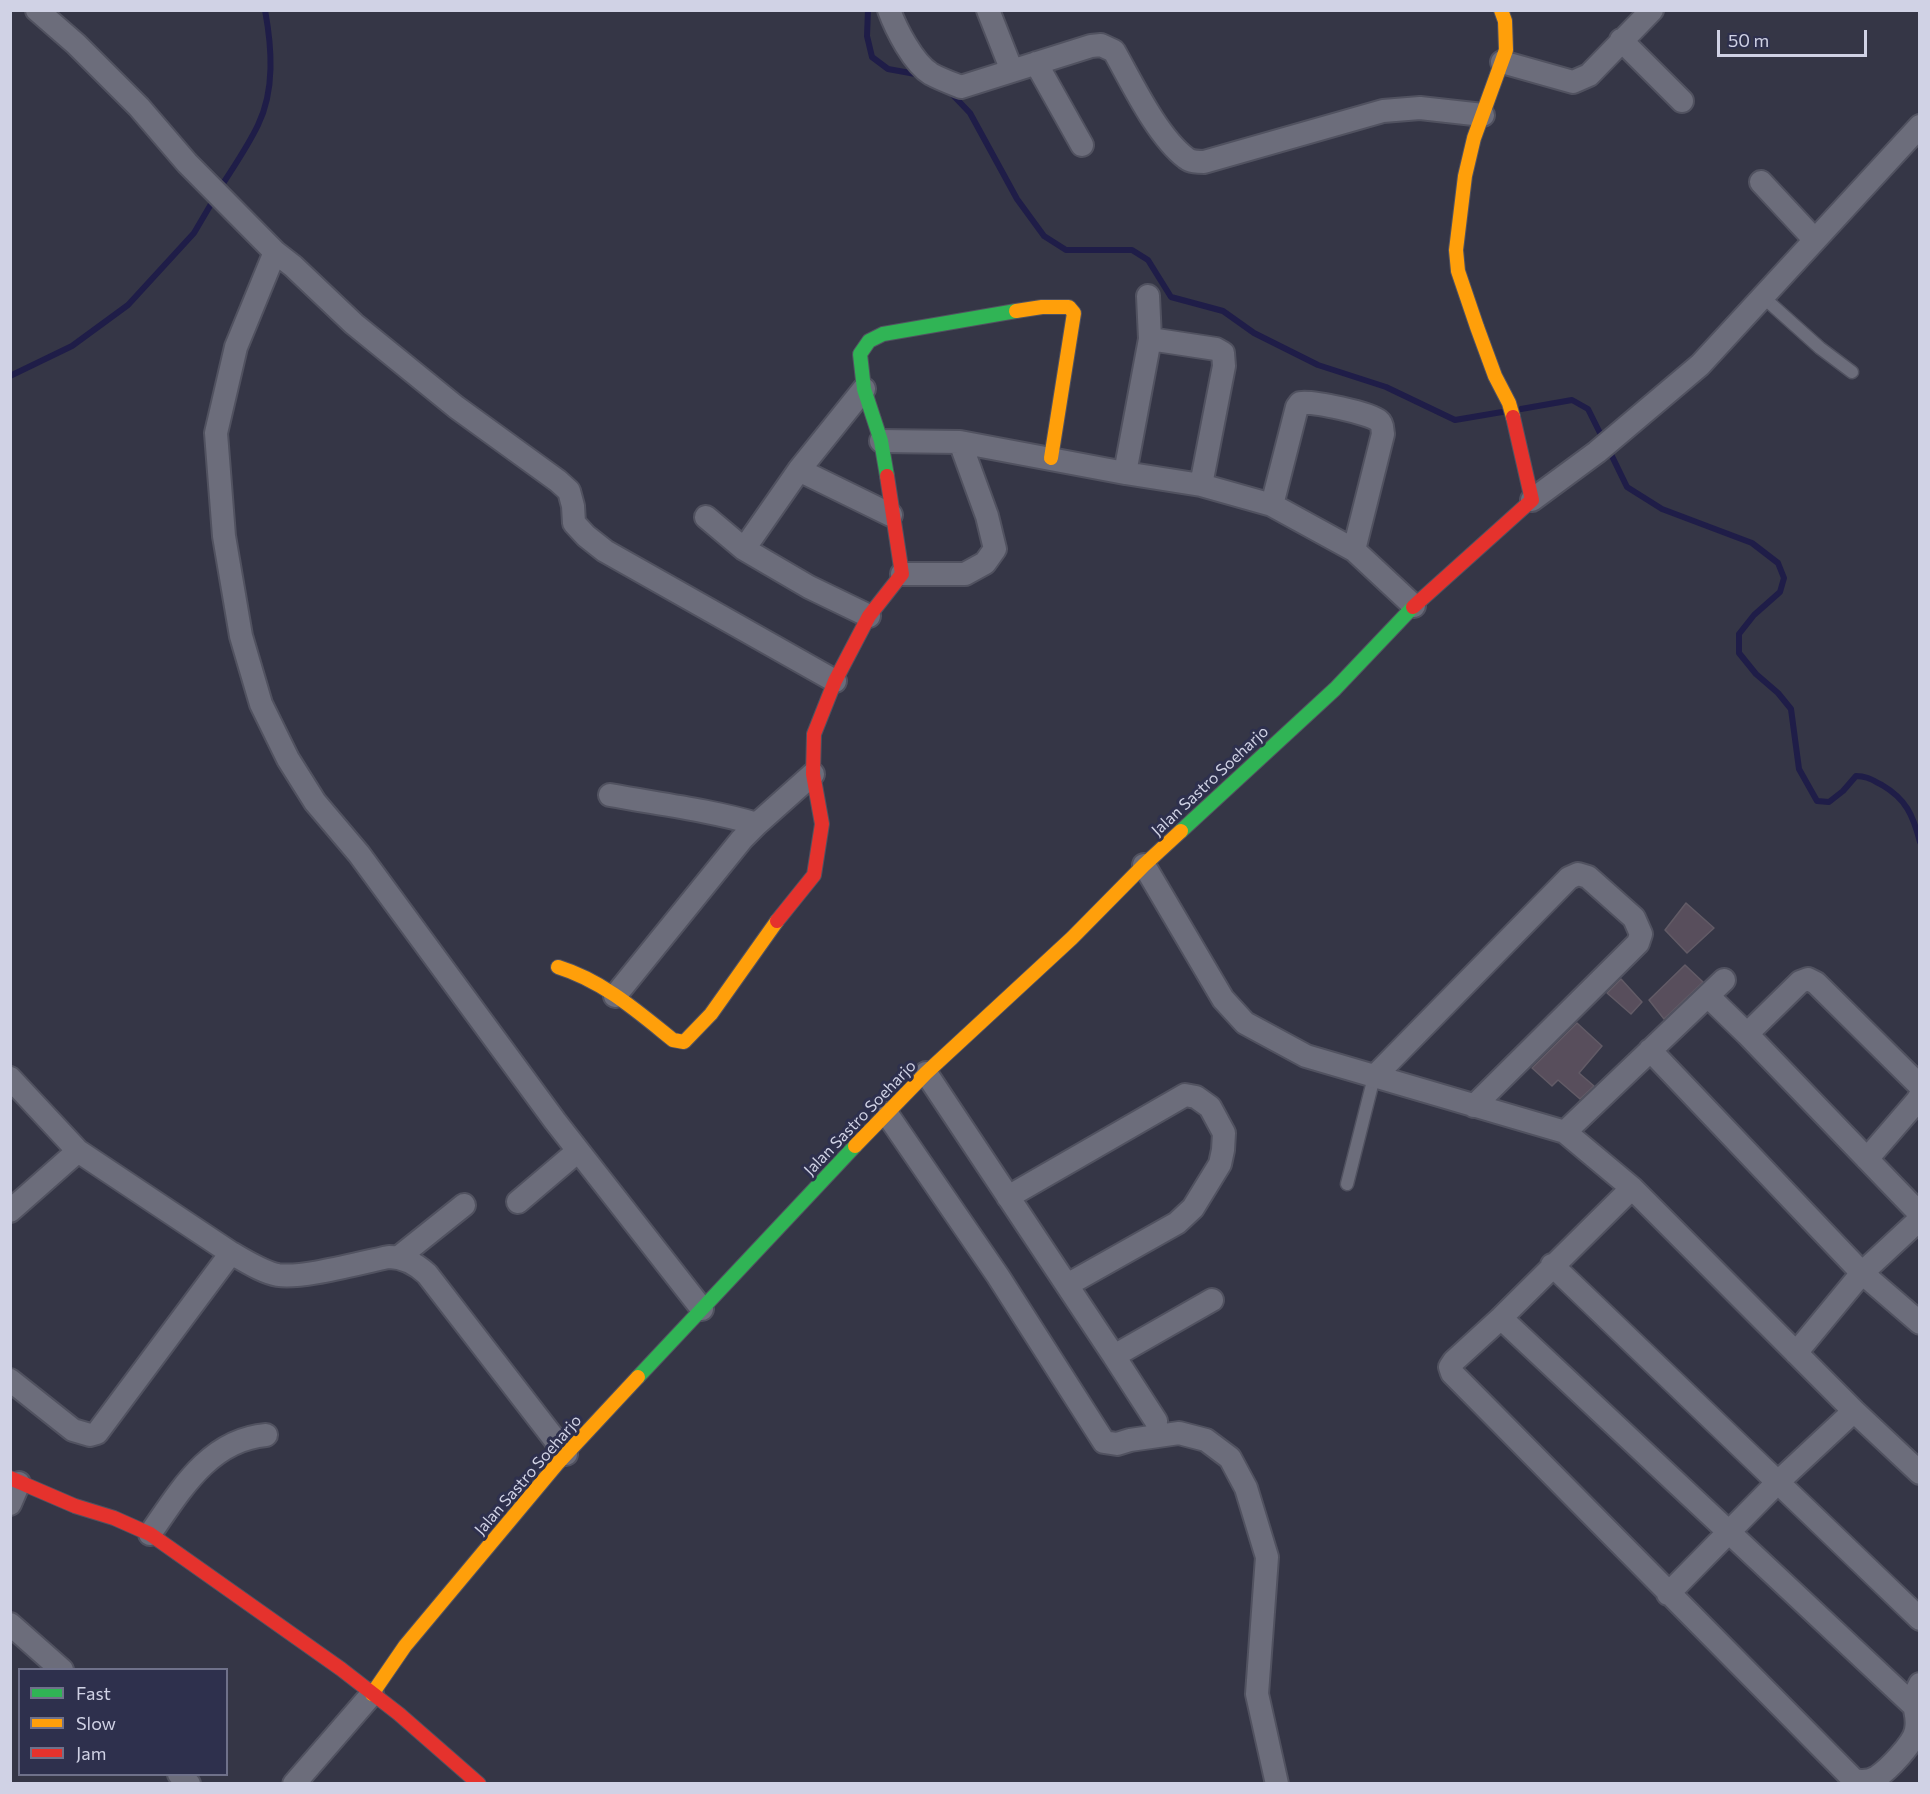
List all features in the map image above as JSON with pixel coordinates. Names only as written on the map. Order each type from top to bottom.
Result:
[{"type":"street","points":[[37,10],[76,44],[131,99],[187,163],[275,252],[294,266],[354,324],[456,407],[569,491],[574,523],[585,536],[605,551],[835,681]]},
{"type":"street","points":[[889,10],[892,21],[915,59],[929,73],[961,87],[1091,46],[1101,45],[1114,51],[1161,131],[1186,158],[1193,161],[1204,162],[1383,111],[1420,108],[1483,115]]},
{"type":"street","points":[[988,10],[1012,71]]},
{"type":"street","points":[[1501,10],[1505,21],[1506,50],[1474,138],[1465,176],[1456,250],[1458,272],[1477,327],[1518,429],[1532,500],[1597,452],[1700,365],[1920,126]]},
{"type":"street","points":[[1502,62],[1573,82],[1589,75],[1652,10]]},
{"type":"street","points":[[1621,40],[1682,101]]},
{"type":"street","points":[[1036,63],[1082,145]]},
{"type":"street","points":[[1761,182],[1814,240]]},
{"type":"street","points":[[275,252],[236,347],[216,433],[224,536],[241,636],[261,704],[288,759],[315,802],[359,854],[578,1151],[702,1309]]},
{"type":"street","points":[[1125,473],[1150,339],[1148,296]]},
{"type":"street","points":[[558,967],[574,971],[615,996],[673,1040],[684,1042],[711,1014],[776,923],[814,875],[822,824],[813,774],[814,734],[835,681],[869,616],[902,574],[881,441],[864,389],[860,354],[869,341],[883,334],[1042,307],[1069,307],[1074,313],[1051,458]]},
{"type":"street","points":[[1150,339],[1216,349],[1223,353],[1224,366],[1201,485]]},
{"type":"street","points":[[744,549],[799,470],[864,389]]},
{"type":"street","points":[[1272,505],[1297,407],[1300,403],[1337,407],[1377,419],[1382,425],[1383,434],[1354,550]]},
{"type":"street","points":[[881,441],[960,442],[1201,485],[1272,505],[1354,550],[1414,606]]},
{"type":"street","points":[[902,574],[965,574],[984,563],[995,549],[987,516],[960,442]]},
{"type":"street","points":[[799,470],[891,515]]},
{"type":"street","name":"Jalan Sastro Soeharjo","points":[[372,1694],[405,1646],[566,1454],[926,1072],[1072,938],[1144,865],[1335,689],[1414,606],[1532,500]]},
{"type":"street","points":[[706,517],[744,549],[809,587],[869,616]]},
{"type":"street","points":[[615,996],[742,839],[813,774]]},
{"type":"street","points":[[610,795],[676,808],[720,813],[757,824]]},
{"type":"street","points":[[1144,865],[1223,999],[1245,1023],[1306,1056],[1565,1132],[1632,1188],[1854,1411],[1920,1473]]},
{"type":"street","points":[[1374,1077],[1569,878],[1578,874],[1588,877],[1634,918],[1641,934],[1638,943],[1474,1106]]},
{"type":"street","points":[[1747,1034],[1800,982],[1808,979],[1816,983],[1920,1086]]},
{"type":"street","points":[[1565,1132],[1724,980]]},
{"type":"street","points":[[1708,996],[1920,1214]]},
{"type":"street","points":[[1650,1050],[1862,1273],[1920,1323]]},
{"type":"street","points":[[926,1072],[1156,1421]]},
{"type":"street","points":[[10,1078],[78,1151],[231,1253],[263,1270],[279,1275],[295,1275],[389,1257],[399,1257],[418,1266],[427,1274],[566,1454]]},
{"type":"street","points":[[1008,1197],[1185,1095],[1196,1097],[1210,1107],[1224,1133],[1223,1150],[1220,1164],[1193,1208],[1177,1223],[1067,1285]]},
{"type":"street","points":[[1867,1159],[1920,1096]]},
{"type":"street","points":[[887,1114],[998,1276],[1104,1442],[1116,1444],[1179,1433],[1206,1440],[1230,1458],[1246,1488],[1268,1557],[1257,1694],[1277,1784]]},
{"type":"street","points":[[10,1211],[78,1151]]},
{"type":"street","points":[[518,1202],[578,1151]]},
{"type":"street","points":[[1501,1318],[1730,1534],[1916,1695],[1917,1732],[1901,1755],[1876,1777],[1862,1782],[1854,1780],[1668,1594],[1452,1372],[1450,1366],[1454,1361],[1501,1318],[1632,1188]]},
{"type":"street","points":[[399,1257],[464,1205]]},
{"type":"street","points":[[1796,1353],[1862,1273],[1920,1219]]},
{"type":"street","points":[[10,1380],[73,1430],[90,1435],[97,1433],[231,1253]]},
{"type":"street","points":[[1552,1265],[1920,1619]]},
{"type":"street","points":[[1114,1356],[1212,1300]]},
{"type":"street","points":[[1668,1594],[1730,1534],[1778,1482],[1854,1411]]},
{"type":"street","points":[[150,1534],[182,1488],[211,1455],[250,1436],[266,1435]]},
{"type":"street","points":[[13,1488],[114,1518],[150,1534],[340,1669],[479,1784]]},
{"type":"street","points":[[10,1624],[60,1668]]},
{"type":"street","points":[[294,1784],[372,1694]]},
{"type":"lane","points":[[1762,296],[1820,348],[1852,372]]},
{"type":"lane","points":[[1347,1184],[1374,1077]]},
{"type":"building","points":[[1686,903],[1714,928],[1687,953],[1665,930]]},
{"type":"building","points":[[1685,965],[1703,982],[1664,1019],[1649,1000]]},
{"type":"building","points":[[1621,979],[1642,1002],[1631,1014],[1607,993]]},
{"type":"building","points":[[1577,1023],[1602,1046],[1579,1073],[1594,1086],[1580,1099],[1558,1080],[1552,1086],[1532,1068]]},
{"type":"waterway","points":[[219,190],[254,134],[267,98],[270,83],[270,54],[265,10]]},
{"type":"waterway","points":[[868,10],[867,36],[872,57],[888,69],[921,75]]},
{"type":"waterway","points":[[949,91],[970,113],[1017,199],[1044,236],[1066,250],[1132,250],[1148,260],[1171,297],[1223,311],[1254,333],[1318,365],[1386,387],[1455,420],[1502,412]]},
{"type":"waterway","points":[[10,376],[72,346],[128,305],[194,233],[214,199]]},
{"type":"waterway","points":[[1521,409],[1572,400],[1588,409],[1603,439]]},
{"type":"waterway","points":[[1608,448],[1627,487],[1662,509],[1752,543],[1778,563],[1784,578],[1780,592],[1754,615],[1739,634],[1739,653],[1756,674],[1778,693],[1791,709],[1799,769],[1817,801],[1829,802],[1856,776],[1869,779],[1890,790],[1903,802],[1911,816],[1920,842]]},
{"type":"traffic: fast","points":[[887,476],[881,441],[864,389],[860,354],[869,341],[883,334],[1016,311]]},
{"type":"traffic: fast","points":[[1181,831],[1335,689],[1413,607]]},
{"type":"traffic: fast","points":[[638,1377],[855,1146]]},
{"type":"traffic: slow","points":[[1501,10],[1505,21],[1506,50],[1474,138],[1465,176],[1456,250],[1458,271],[1477,327],[1513,417]]},
{"type":"traffic: slow","points":[[1016,311],[1042,307],[1069,307],[1074,313],[1051,458]]},
{"type":"traffic: slow","points":[[855,1146],[926,1073],[1072,938],[1181,831]]},
{"type":"traffic: slow","points":[[558,967],[590,980],[633,1008],[673,1040],[684,1042],[711,1014],[777,921]]},
{"type":"traffic: slow","points":[[372,1694],[405,1646],[557,1464],[638,1377]]},
{"type":"traffic: jam","points":[[1413,607],[1532,500],[1513,417]]},
{"type":"traffic: jam","points":[[777,921],[814,875],[822,824],[813,774],[814,734],[835,681],[869,616],[902,574],[887,476]]},
{"type":"traffic: jam","points":[[10,1478],[75,1506],[114,1518],[150,1534],[341,1669],[399,1714],[479,1784]]}]
